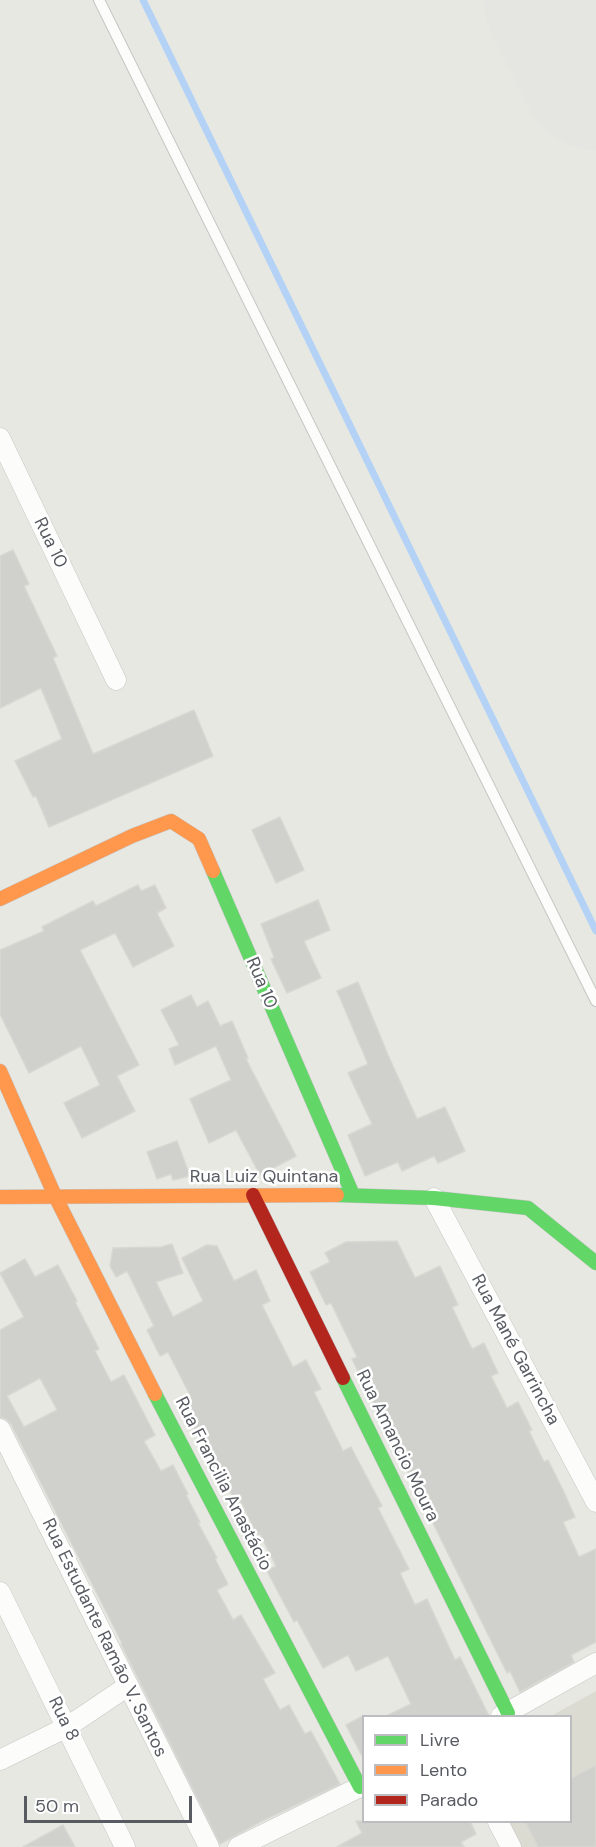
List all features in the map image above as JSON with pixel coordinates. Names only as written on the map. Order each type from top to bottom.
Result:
[{"type":"street","name":"Rua 10","points":[[0,438],[116,680]]},
{"type":"street","name":"Rua 10","points":[[0,898],[132,836],[171,821],[199,839],[353,1195]]},
{"type":"street","name":"Rua Francilia Anastácio","points":[[0,1071],[55,1196],[208,1497],[362,1786]]},
{"type":"street","name":"Rua Amancio Moura","points":[[253,1195],[505,1714]]},
{"type":"street","name":"Rua Luiz Quintana","points":[[0,1197],[353,1195],[434,1198],[528,1208],[596,1263]]},
{"type":"street","name":"Rua Mané Garrincha","points":[[434,1198],[596,1502]]},
{"type":"street","name":"Rua Estudante Ramão V. Santos","points":[[0,1429],[209,1847]]},
{"type":"street","name":"Rua 8","points":[[0,1592],[125,1847]]},
{"type":"street","points":[[505,1714],[596,1663]]},
{"type":"street","points":[[0,1760],[67,1727],[128,1686]]},
{"type":"street","points":[[238,1847],[362,1786]]},
{"type":"street","points":[[499,1823],[511,1847]]},
{"type":"lane","points":[[99,0],[596,1002]]},
{"type":"shaded area","points":[[596,1691],[596,1847],[521,1847],[509,1823],[572,1823],[572,1715],[553,1715]]},
{"type":"building","points":[[13,550],[29,584],[24,586],[57,656],[53,658],[93,754],[194,710],[213,756],[49,827],[36,796],[33,797],[15,761],[62,739],[41,688],[0,708],[0,556]]},
{"type":"building","points":[[280,817],[304,870],[276,883],[252,830]]},
{"type":"building","points":[[138,885],[141,891],[155,885],[166,908],[157,913],[174,946],[133,967],[115,933],[80,950],[139,1065],[117,1076],[135,1111],[82,1138],[64,1103],[100,1085],[81,1046],[29,1073],[0,1014],[0,950],[44,931],[42,927],[93,901],[96,906]]},
{"type":"building","points":[[318,900],[330,930],[304,941],[321,978],[287,993],[271,959],[274,957],[261,924]]},
{"type":"building","points":[[358,982],[417,1119],[445,1107],[465,1151],[438,1163],[434,1156],[402,1171],[398,1162],[365,1176],[348,1135],[372,1124],[348,1073],[368,1064],[337,991]]},
{"type":"building","points":[[191,995],[197,1007],[208,1001],[220,1026],[232,1021],[248,1058],[246,1059],[296,1156],[260,1175],[236,1130],[209,1143],[190,1099],[231,1080],[216,1046],[175,1065],[169,1049],[179,1045],[161,1010]]},
{"type":"building","points":[[177,1141],[190,1176],[173,1180],[171,1174],[157,1179],[147,1152]]},
{"type":"building","points":[[397,1241],[415,1278],[440,1266],[458,1305],[452,1307],[472,1349],[484,1343],[498,1373],[491,1376],[507,1408],[518,1402],[544,1462],[548,1460],[563,1490],[575,1517],[563,1522],[579,1557],[596,1549],[596,1642],[571,1655],[574,1662],[520,1692],[510,1671],[507,1673],[352,1359],[357,1357],[331,1303],[326,1305],[310,1272],[330,1262],[325,1253],[346,1242]]},
{"type":"building","points":[[172,1244],[183,1273],[156,1282],[173,1317],[203,1301],[182,1258],[207,1245],[217,1246],[234,1281],[256,1270],[270,1301],[262,1305],[293,1367],[306,1360],[321,1389],[314,1392],[343,1451],[351,1447],[382,1506],[378,1508],[409,1569],[400,1573],[415,1605],[427,1599],[455,1660],[460,1657],[489,1715],[388,1715],[411,1704],[388,1656],[356,1671],[348,1655],[323,1668],[297,1620],[294,1622],[267,1571],[276,1566],[260,1534],[257,1535],[241,1502],[237,1505],[224,1479],[221,1481],[179,1403],[191,1397],[168,1352],[160,1356],[147,1330],[154,1326],[127,1271],[116,1277],[110,1266],[113,1248],[161,1247]]},
{"type":"building","points":[[25,1259],[35,1277],[58,1265],[99,1349],[95,1351],[111,1382],[124,1375],[155,1435],[144,1441],[161,1471],[173,1465],[188,1494],[186,1495],[200,1522],[198,1523],[228,1584],[217,1590],[233,1620],[241,1615],[275,1673],[263,1679],[280,1710],[289,1705],[305,1734],[311,1731],[340,1784],[220,1844],[122,1643],[11,1424],[0,1417],[0,1330],[24,1317],[0,1273]],"holes":[[[40,1378],[57,1410],[24,1427],[7,1396]]]},
{"type":"building","points":[[362,1717],[362,1756],[346,1725]]},
{"type":"building","points":[[596,1765],[596,1847],[538,1847],[526,1823],[572,1823],[572,1778]]},
{"type":"building","points":[[356,1821],[362,1821],[362,1823],[471,1823],[476,1834],[461,1842],[464,1847],[337,1847],[362,1833]]},
{"type":"building","points":[[63,1825],[75,1847],[23,1847]]},
{"type":"waterway","points":[[143,0],[596,931]]},
{"type":"runway","points":[[559,0],[596,75]]},
{"type":"traffic: fast","points":[[213,871],[353,1195]]},
{"type":"traffic: fast","points":[[337,1195],[434,1198],[528,1208],[596,1263]]},
{"type":"traffic: fast","points":[[343,1378],[508,1713]]},
{"type":"traffic: fast","points":[[155,1394],[360,1787]]},
{"type":"traffic: slow","points":[[0,899],[132,836],[171,821],[199,839],[213,871]]},
{"type":"traffic: slow","points":[[0,1071],[55,1196],[155,1394]]},
{"type":"traffic: slow","points":[[0,1197],[337,1195]]},
{"type":"traffic: jam","points":[[253,1195],[343,1378]]}]
